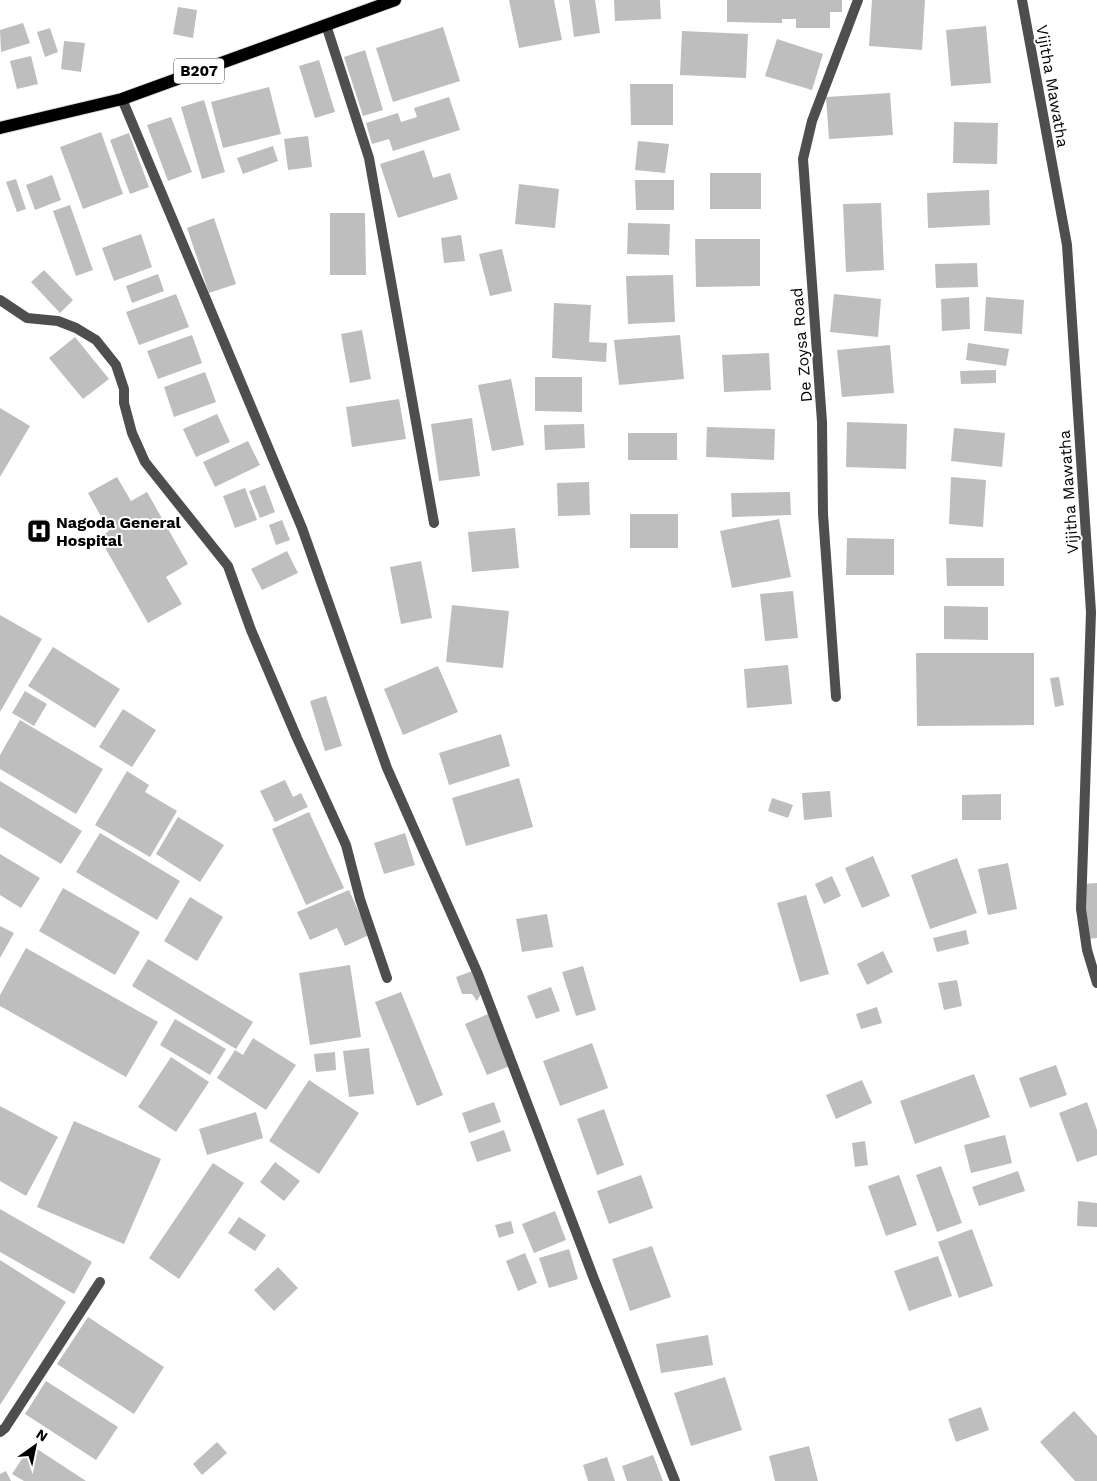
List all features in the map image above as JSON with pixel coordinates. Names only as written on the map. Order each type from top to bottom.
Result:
[{"type":"main road","name":"B207","points":[[0,128],[122,98],[394,0]]},
{"type":"street","name":"De Zoysa Road","points":[[836,697],[823,514],[822,422],[803,159],[812,121],[858,0]]},
{"type":"street","name":"Vijitha Mawatha","points":[[1022,0],[1067,245],[1091,612],[1081,909],[1092,950],[1097,983]]},
{"type":"street","points":[[326,25],[369,158],[434,523]]},
{"type":"street","points":[[122,98],[302,528],[387,768],[478,974],[594,1279],[674,1481]]},
{"type":"street","points":[[0,300],[27,318],[58,320],[76,328],[96,340],[116,365],[124,390],[124,403],[132,433],[145,462],[228,566],[254,638],[346,845],[360,899],[386,978]]},
{"type":"street","points":[[0,1432],[5,1428],[100,1282]]},
{"type":"building","points":[[509,0],[554,0],[562,40],[519,48]]},
{"type":"building","points":[[569,0],[595,0],[600,33],[574,37]]},
{"type":"building","points":[[614,0],[660,0],[661,19],[615,21]]},
{"type":"building","points":[[727,0],[842,0],[842,12],[830,12],[830,28],[796,28],[796,19],[782,19],[782,23],[727,22]]},
{"type":"building","points":[[872,0],[925,0],[922,50],[869,46]]},
{"type":"building","points":[[178,7],[197,10],[193,38],[173,34]]},
{"type":"building","points":[[23,23],[30,43],[1,52],[0,30]]},
{"type":"building","points":[[986,26],[991,83],[951,86],[946,30]]},
{"type":"building","points":[[443,27],[460,81],[393,102],[376,48]]},
{"type":"building","points":[[50,28],[58,52],[45,57],[37,32]]},
{"type":"building","points":[[682,31],[748,34],[746,78],[680,75]]},
{"type":"building","points":[[777,39],[823,54],[812,90],[765,76]]},
{"type":"building","points":[[64,41],[85,43],[81,72],[61,69]]},
{"type":"building","points":[[365,50],[383,110],[363,116],[344,57]]},
{"type":"building","points":[[31,56],[38,84],[17,89],[10,61]]},
{"type":"building","points":[[319,60],[335,112],[315,118],[299,66]]},
{"type":"building","points":[[630,84],[673,84],[673,125],[631,125]]},
{"type":"building","points":[[269,87],[281,134],[223,148],[211,102]]},
{"type":"building","points":[[890,93],[893,135],[829,139],[826,97]]},
{"type":"building","points":[[449,97],[460,130],[393,151],[389,139],[372,144],[366,123],[398,113],[401,122],[417,117],[414,108]]},
{"type":"building","points":[[204,100],[225,172],[202,179],[181,107]]},
{"type":"building","points":[[171,117],[192,172],[168,181],[147,125]]},
{"type":"building","points":[[954,122],[998,123],[997,164],[953,163]]},
{"type":"building","points":[[101,132],[123,194],[83,209],[60,147]]},
{"type":"building","points":[[129,133],[149,187],[130,194],[110,140]]},
{"type":"building","points":[[308,136],[312,167],[288,170],[284,139]]},
{"type":"building","points":[[638,141],[669,144],[665,173],[635,170]]},
{"type":"building","points":[[273,146],[278,161],[243,174],[237,158]]},
{"type":"building","points":[[424,150],[433,178],[450,173],[458,199],[398,218],[380,164]]},
{"type":"building","points":[[710,173],[761,173],[761,209],[710,209]]},
{"type":"building","points":[[52,175],[61,200],[35,210],[26,185]]},
{"type":"building","points":[[16,179],[26,209],[17,212],[6,182]]},
{"type":"building","points":[[635,180],[674,180],[674,210],[636,210]]},
{"type":"building","points":[[519,184],[559,189],[555,228],[515,224]]},
{"type":"building","points":[[989,190],[990,225],[928,228],[927,193]]},
{"type":"building","points":[[881,203],[884,270],[846,272],[843,204]]},
{"type":"building","points":[[70,205],[93,270],[76,276],[53,211]]},
{"type":"building","points":[[330,213],[365,213],[366,275],[330,275]]},
{"type":"building","points":[[214,218],[236,284],[209,293],[187,228]]},
{"type":"building","points":[[628,223],[670,224],[669,255],[627,254]]},
{"type":"building","points":[[141,234],[152,267],[114,281],[102,248]]},
{"type":"building","points":[[461,235],[465,261],[444,263],[441,238]]},
{"type":"building","points":[[695,239],[760,239],[760,286],[696,287]]},
{"type":"building","points":[[502,249],[512,291],[490,296],[479,254]]},
{"type":"building","points":[[977,263],[978,287],[936,288],[935,264]]},
{"type":"building","points":[[44,270],[73,300],[60,313],[31,282]]},
{"type":"building","points":[[158,274],[164,291],[132,303],[126,286]]},
{"type":"building","points":[[673,275],[675,322],[628,324],[626,276]]},
{"type":"building","points":[[176,294],[189,327],[139,345],[126,312]]},
{"type":"building","points":[[834,294],[881,299],[878,337],[830,332]]},
{"type":"building","points":[[969,297],[970,329],[942,331],[941,299]]},
{"type":"building","points":[[986,297],[1024,300],[1022,334],[984,331]]},
{"type":"building","points":[[554,303],[591,305],[589,342],[607,343],[606,362],[552,358]]},
{"type":"building","points":[[362,330],[371,379],[350,383],[341,334]]},
{"type":"building","points":[[192,335],[202,363],[158,379],[147,351]]},
{"type":"building","points":[[680,335],[684,379],[619,385],[614,340]]},
{"type":"building","points":[[75,337],[109,379],[83,399],[49,358]]},
{"type":"building","points":[[968,343],[1009,349],[1006,366],[966,360]]},
{"type":"building","points":[[890,345],[894,393],[842,397],[837,350]]},
{"type":"building","points":[[769,353],[771,390],[724,392],[722,355]]},
{"type":"building","points":[[996,370],[996,383],[961,384],[960,371]]},
{"type":"building","points":[[205,372],[216,402],[174,417],[164,387]]},
{"type":"building","points":[[535,377],[582,377],[582,412],[535,411]]},
{"type":"building","points":[[511,379],[524,445],[492,451],[478,385]]},
{"type":"building","points":[[399,399],[406,439],[352,447],[346,407]]},
{"type":"building","points":[[0,408],[30,426],[0,477]]},
{"type":"building","points":[[217,414],[230,442],[196,457],[183,429]]},
{"type":"building","points":[[472,418],[480,476],[439,481],[431,424]]},
{"type":"building","points":[[847,422],[907,424],[906,469],[846,467]]},
{"type":"building","points":[[584,424],[585,448],[545,450],[544,425]]},
{"type":"building","points":[[707,427],[775,429],[774,460],[706,457]]},
{"type":"building","points":[[954,428],[1005,433],[1002,467],[951,461]]},
{"type":"building","points":[[628,433],[677,433],[677,460],[628,460]]},
{"type":"building","points":[[248,441],[260,465],[215,487],[203,462]]},
{"type":"building","points":[[117,477],[131,501],[147,492],[188,564],[166,577],[182,604],[148,623],[99,537],[109,531],[88,493]]},
{"type":"building","points":[[951,477],[986,480],[983,527],[949,524]]},
{"type":"building","points":[[589,482],[590,515],[558,516],[557,483]]},
{"type":"building","points":[[265,485],[275,512],[260,518],[249,491]]},
{"type":"building","points":[[245,488],[257,520],[235,528],[223,496]]},
{"type":"building","points":[[790,492],[791,515],[732,517],[731,493]]},
{"type":"building","points":[[630,514],[678,514],[678,548],[630,548]]},
{"type":"building","points":[[779,519],[791,577],[732,588],[720,531]]},
{"type":"building","points":[[282,520],[290,540],[276,545],[269,525]]},
{"type":"building","points":[[515,528],[519,568],[472,572],[468,532]]},
{"type":"building","points":[[847,538],[894,539],[894,575],[846,575]]},
{"type":"building","points":[[287,551],[298,573],[262,590],[251,569]]},
{"type":"building","points":[[946,558],[1004,558],[1004,586],[947,586]]},
{"type":"building","points":[[421,561],[432,618],[401,624],[390,567]]},
{"type":"building","points":[[793,591],[798,638],[765,641],[760,594]]},
{"type":"building","points":[[452,605],[509,611],[503,668],[446,662]]},
{"type":"building","points":[[944,606],[988,607],[988,640],[944,639]]},
{"type":"building","points":[[0,615],[42,639],[0,712]]},
{"type":"building","points":[[53,647],[120,689],[95,728],[28,686]]},
{"type":"building","points":[[916,653],[1034,653],[1034,725],[917,726]]},
{"type":"building","points":[[788,665],[792,704],[747,708],[744,669]]},
{"type":"building","points":[[438,666],[458,712],[403,735],[384,689]]},
{"type":"building","points":[[1059,677],[1064,705],[1055,707],[1050,678]]},
{"type":"building","points":[[25,691],[47,704],[34,726],[12,713]]},
{"type":"building","points":[[326,696],[342,746],[325,751],[310,701]]},
{"type":"building","points":[[123,709],[156,730],[132,767],[99,747]]},
{"type":"building","points":[[20,720],[103,769],[76,814],[0,769],[0,755]]},
{"type":"building","points":[[501,734],[510,766],[449,785],[439,753]]},
{"type":"building","points":[[127,771],[149,785],[145,792],[177,811],[150,857],[95,825]]},
{"type":"building","points":[[519,778],[533,827],[466,846],[452,798]]},
{"type":"building","points":[[285,780],[293,797],[301,793],[308,807],[275,822],[260,791]]},
{"type":"building","points":[[0,781],[82,831],[61,864],[0,827]]},
{"type":"building","points":[[830,791],[832,817],[804,820],[802,793]]},
{"type":"building","points":[[1001,794],[1001,820],[962,820],[962,795]]},
{"type":"building","points":[[772,798],[793,805],[788,818],[768,811]]},
{"type":"building","points":[[309,812],[344,888],[306,905],[272,829]]},
{"type":"building","points":[[178,817],[224,845],[200,882],[156,854]]},
{"type":"building","points":[[100,833],[180,881],[157,920],[76,872]]},
{"type":"building","points":[[405,833],[415,865],[384,874],[374,843]]},
{"type":"building","points":[[0,854],[40,878],[21,908],[0,895]]},
{"type":"building","points":[[873,856],[890,896],[862,908],[845,868]]},
{"type":"building","points":[[957,858],[977,913],[930,929],[911,875]]},
{"type":"building","points":[[1008,863],[1017,909],[988,915],[978,869]]},
{"type":"building","points":[[832,876],[841,896],[824,904],[815,884]]},
{"type":"building","points":[[1097,883],[1097,938],[1087,939],[1082,884]]},
{"type":"building","points":[[63,888],[140,932],[115,975],[39,931]]},
{"type":"building","points":[[349,890],[369,935],[345,946],[337,928],[310,940],[297,912]]},
{"type":"building","points":[[806,895],[829,974],[800,982],[777,903]]},
{"type":"building","points":[[190,897],[223,917],[197,961],[164,941]]},
{"type":"building","points":[[547,914],[553,947],[522,952],[516,919]]},
{"type":"building","points":[[0,926],[14,933],[0,958]]},
{"type":"building","points":[[966,930],[969,944],[937,952],[933,938]]},
{"type":"building","points":[[26,948],[158,1022],[126,1077],[0,1006],[0,995]]},
{"type":"building","points":[[883,951],[893,972],[867,985],[857,964]]},
{"type":"building","points":[[148,959],[253,1022],[236,1049],[132,986]]},
{"type":"building","points":[[350,965],[361,1037],[310,1045],[299,973]]},
{"type":"building","points":[[583,966],[596,1010],[576,1016],[562,972]]},
{"type":"building","points":[[475,970],[482,992],[477,1001],[472,994],[462,994],[456,977]]},
{"type":"building","points":[[957,980],[962,1006],[944,1010],[938,983]]},
{"type":"building","points":[[551,987],[560,1011],[536,1019],[527,996]]},
{"type":"building","points":[[401,992],[443,1095],[417,1106],[375,1002]]},
{"type":"building","points":[[877,1007],[882,1023],[861,1029],[856,1014]]},
{"type":"building","points":[[488,1014],[510,1066],[487,1075],[465,1024]]},
{"type":"building","points":[[175,1019],[226,1049],[210,1075],[160,1045]]},
{"type":"building","points":[[253,1038],[296,1065],[266,1110],[217,1078],[235,1050],[243,1055]]},
{"type":"building","points":[[592,1043],[608,1088],[560,1106],[543,1061]]},
{"type":"building","points":[[369,1048],[374,1094],[349,1097],[343,1051]]},
{"type":"building","points":[[335,1052],[336,1070],[316,1072],[314,1054]]},
{"type":"building","points":[[171,1057],[209,1082],[176,1132],[138,1107]]},
{"type":"building","points":[[1056,1065],[1067,1095],[1030,1108],[1019,1078]]},
{"type":"building","points":[[974,1074],[990,1117],[915,1144],[900,1101]]},
{"type":"building","points":[[309,1080],[359,1113],[319,1174],[269,1141]]},
{"type":"building","points":[[862,1080],[872,1103],[836,1119],[826,1095]]},
{"type":"building","points":[[494,1102],[501,1122],[469,1133],[462,1113]]},
{"type":"building","points":[[1087,1102],[1097,1130],[1097,1155],[1077,1162],[1059,1113]]},
{"type":"building","points":[[0,1106],[58,1137],[26,1196],[0,1181]]},
{"type":"building","points":[[604,1109],[624,1165],[597,1175],[577,1119]]},
{"type":"building","points":[[256,1112],[263,1138],[207,1155],[199,1129]]},
{"type":"building","points":[[74,1121],[161,1159],[124,1244],[37,1207]]},
{"type":"building","points":[[504,1130],[511,1151],[477,1162],[470,1142]]},
{"type":"building","points":[[1005,1135],[1012,1163],[971,1173],[964,1145]]},
{"type":"building","points":[[865,1141],[868,1165],[855,1167],[852,1143]]},
{"type":"building","points":[[275,1162],[300,1181],[284,1201],[260,1182]]},
{"type":"building","points":[[213,1163],[244,1183],[179,1279],[149,1258]]},
{"type":"building","points":[[941,1166],[962,1223],[937,1232],[916,1175]]},
{"type":"building","points":[[1018,1171],[1025,1191],[979,1206],[972,1187]]},
{"type":"building","points":[[641,1175],[653,1208],[609,1224],[597,1191]]},
{"type":"building","points":[[899,1175],[917,1225],[886,1236],[868,1186]]},
{"type":"building","points":[[1078,1201],[1097,1203],[1097,1227],[1077,1226]]},
{"type":"building","points":[[0,1209],[92,1262],[74,1294],[0,1252]]},
{"type":"building","points":[[555,1211],[566,1240],[534,1253],[522,1224]]},
{"type":"building","points":[[239,1217],[266,1235],[255,1251],[228,1233]]},
{"type":"building","points":[[511,1221],[514,1233],[499,1238],[495,1225]]},
{"type":"building","points":[[972,1229],[993,1286],[959,1298],[938,1242]]},
{"type":"building","points":[[652,1246],[671,1297],[630,1311],[612,1259]]},
{"type":"building","points":[[569,1249],[578,1279],[549,1288],[539,1258]]},
{"type":"building","points":[[525,1253],[537,1283],[518,1291],[506,1261]]},
{"type":"building","points":[[938,1256],[952,1296],[909,1311],[894,1271]]},
{"type":"building","points":[[0,1260],[66,1302],[0,1405]]},
{"type":"building","points":[[278,1267],[298,1288],[274,1311],[254,1290]]},
{"type":"building","points":[[88,1317],[164,1367],[134,1414],[57,1364]]},
{"type":"building","points":[[708,1335],[713,1365],[661,1373],[656,1344]]},
{"type":"building","points":[[725,1377],[742,1430],[691,1446],[674,1393]]},
{"type":"building","points":[[46,1381],[118,1427],[96,1460],[25,1414]]},
{"type":"building","points":[[981,1407],[989,1430],[956,1442],[948,1419]]},
{"type":"building","points":[[1074,1411],[1097,1436],[1097,1481],[1075,1481],[1040,1442]]},
{"type":"building","points":[[217,1442],[227,1453],[202,1475],[193,1464]]},
{"type":"building","points":[[31,1445],[86,1481],[24,1481],[12,1474]]},
{"type":"building","points":[[809,1446],[818,1481],[775,1481],[769,1456]]},
{"type":"building","points":[[653,1455],[663,1481],[627,1481],[622,1466]]},
{"type":"building","points":[[607,1457],[615,1481],[588,1481],[583,1465]]},
{"type":"building","points":[[6,1471],[11,1481],[0,1481],[0,1474]]},
{"type":"place","name":"Nagoda General Hospital","points":[[39,531]]}]
